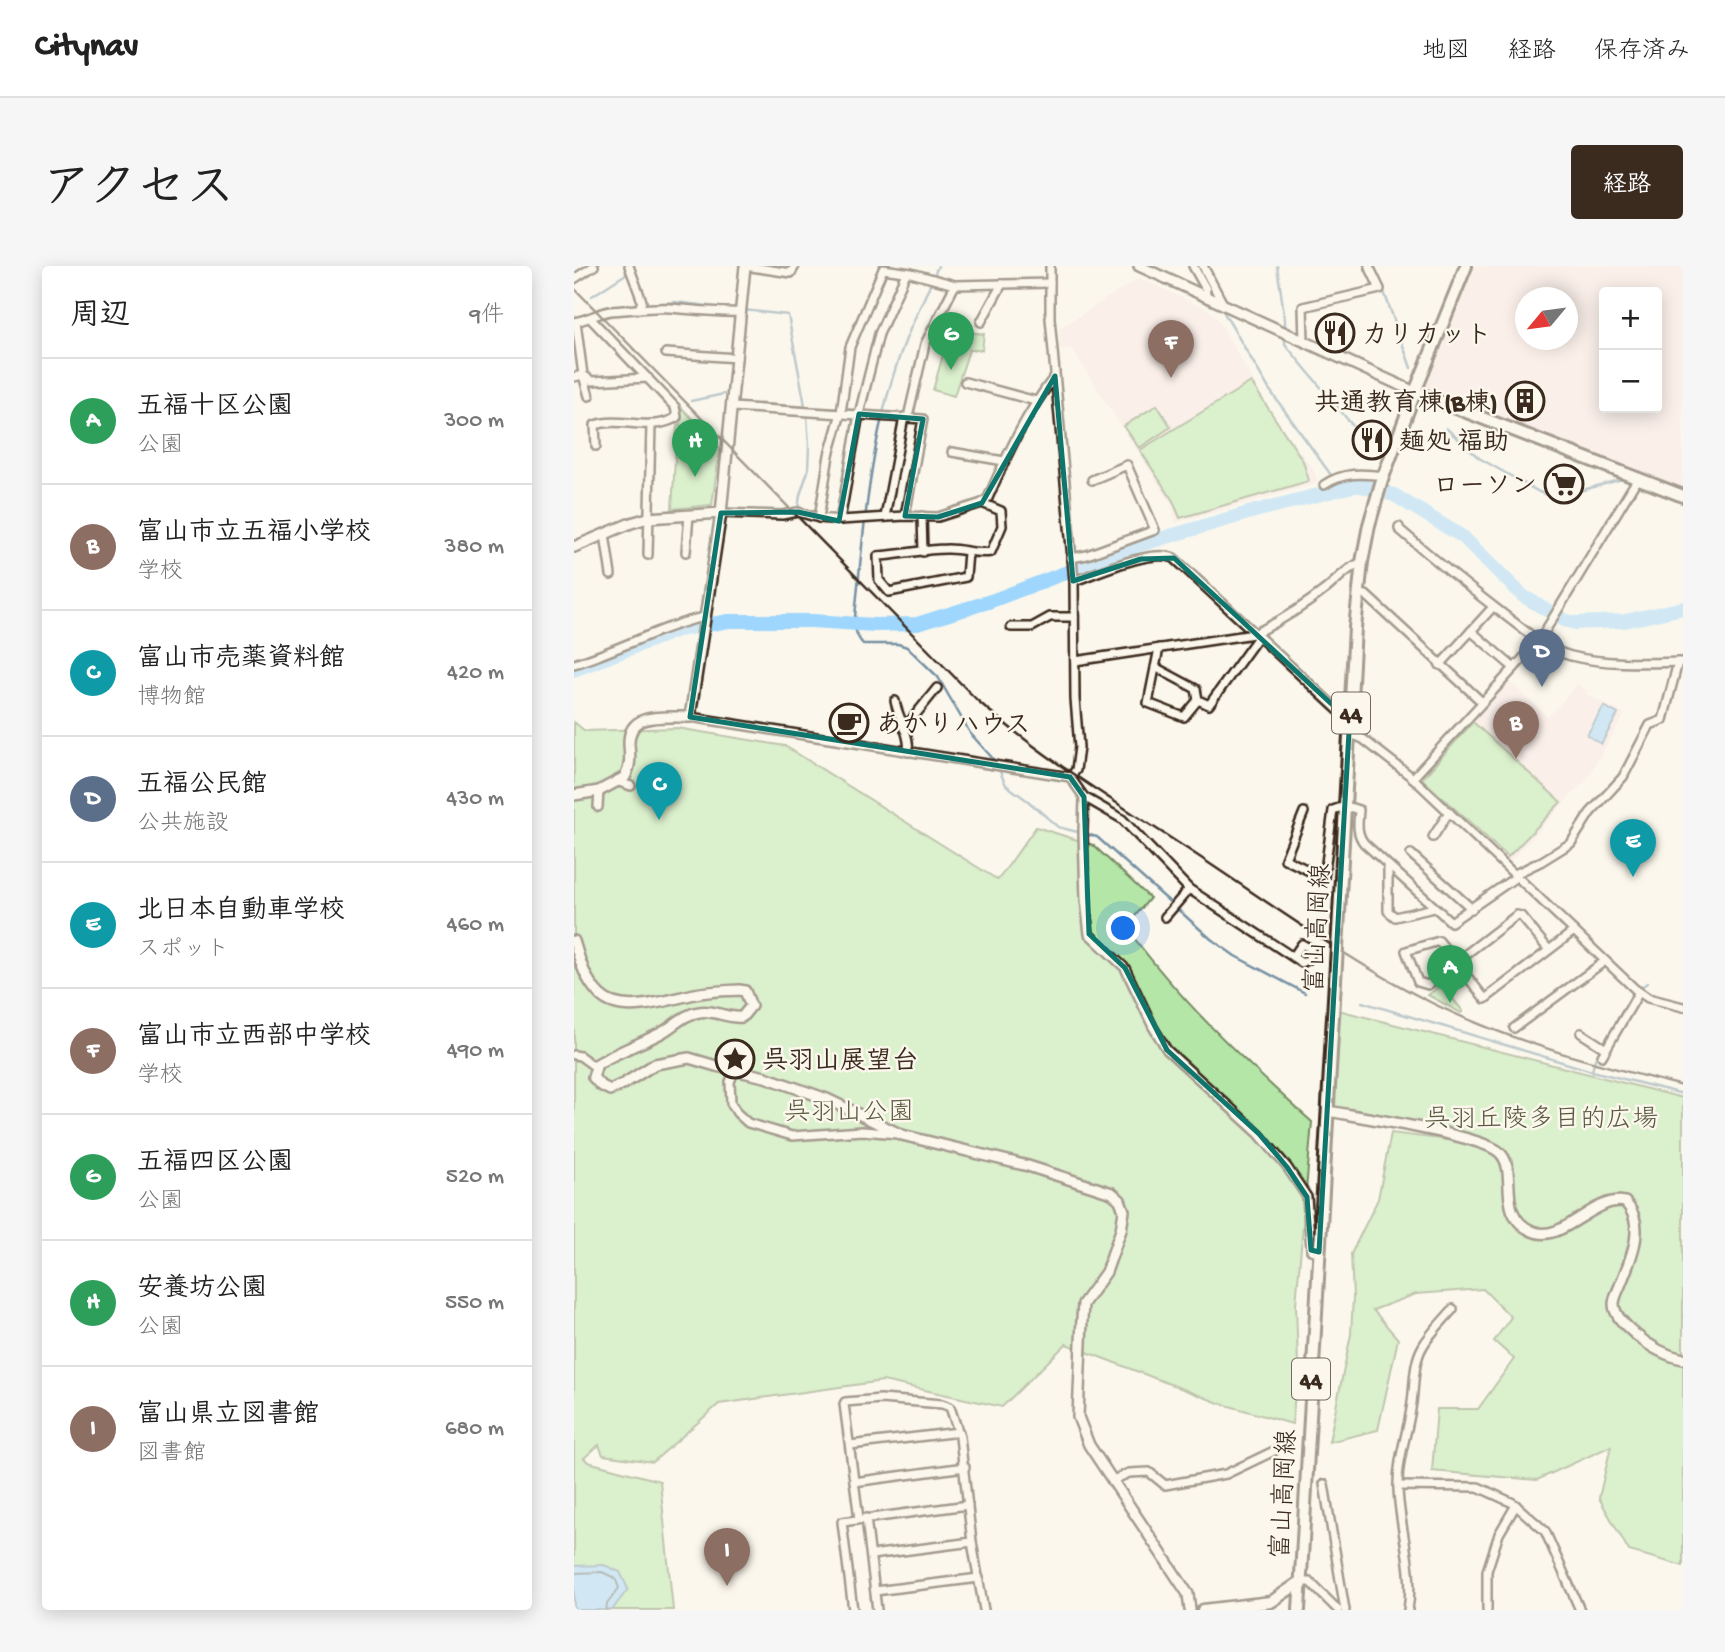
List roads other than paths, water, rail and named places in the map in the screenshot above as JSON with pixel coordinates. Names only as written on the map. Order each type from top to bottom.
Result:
[{"type":"main road","name":"富山高岡線","points":[[1299,1610],[1350,715],[1362,562],[1383,478],[1466,266]]},
{"type":"main road","points":[[1415,392],[1683,496]]},
{"type":"main road","points":[[1203,1610],[1273,1606],[1300,1582]]},
{"type":"street","points":[[574,279],[594,266]]},
{"type":"street","points":[[629,266],[642,301],[639,309]]},
{"type":"street","points":[[690,717],[721,513],[745,266],[791,273],[796,266]]},
{"type":"street","points":[[1050,266],[1050,318],[1073,578],[1075,699],[1079,747],[1076,770],[1070,778]]},
{"type":"street","points":[[1139,266],[1415,392]]},
{"type":"street","points":[[1193,266],[1208,297]]},
{"type":"street","points":[[1203,266],[1223,304]]},
{"type":"street","points":[[1304,341],[1306,333],[1303,307],[1380,289],[1369,266]]},
{"type":"street","points":[[819,518],[829,455],[841,414],[850,347],[883,270],[955,285],[1050,283]]},
{"type":"street","points":[[840,520],[859,414],[878,334],[906,273]]},
{"type":"street","points":[[981,322],[1002,284]]},
{"type":"street","points":[[885,517],[925,344],[955,285]]},
{"type":"street","points":[[589,396],[575,322],[606,312],[639,309],[741,312]]},
{"type":"street","points":[[591,319],[675,407],[677,417],[670,422],[651,424],[602,422],[595,425],[596,446]]},
{"type":"street","points":[[666,353],[737,358]]},
{"type":"street","points":[[574,377],[583,375],[592,381],[648,378]]},
{"type":"street","points":[[574,547],[648,518],[721,513],[786,515],[798,512],[840,520],[938,517],[982,503],[988,498],[1035,401],[1055,376]]},
{"type":"street","points":[[965,382],[1035,401]]},
{"type":"street","points":[[732,407],[923,419],[905,516]]},
{"type":"street","points":[[648,555],[651,424]]},
{"type":"street","points":[[952,452],[1004,461]]},
{"type":"street","points":[[1072,560],[1155,530],[1128,465],[1092,480]]},
{"type":"street","points":[[1324,485],[1335,478],[1350,474],[1383,478]]},
{"type":"street","points":[[1413,778],[1539,641],[1638,478]]},
{"type":"street","points":[[968,552],[966,577],[889,592],[879,580],[878,556],[947,548],[981,554],[991,552],[1002,526],[1001,511],[982,503]]},
{"type":"street","points":[[686,552],[689,515]]},
{"type":"street","points":[[922,516],[923,552]]},
{"type":"street","points":[[1304,812],[1285,859],[1324,878],[1333,810],[1345,806],[1359,810],[1359,836],[1388,867],[1451,922],[1515,876],[1571,843],[1590,813],[1623,777],[1650,725],[1662,720],[1680,662],[1597,661],[1569,656],[1539,641],[1493,607],[1399,527]]},
{"type":"street","points":[[605,534],[611,575]]},
{"type":"street","points":[[1073,578],[1141,559],[1167,555],[1174,558],[1338,710],[1350,715]]},
{"type":"street","points":[[1075,661],[1256,635],[1362,562]]},
{"type":"street","points":[[1359,593],[1366,596],[1482,702]]},
{"type":"street","points":[[1440,665],[1493,607]]},
{"type":"street","points":[[574,664],[622,648],[683,622],[704,617]]},
{"type":"street","points":[[1011,627],[1032,627],[1050,617],[1074,617]]},
{"type":"street","points":[[1471,631],[1514,668]]},
{"type":"street","points":[[1198,700],[1209,705],[1256,635]]},
{"type":"street","points":[[1155,667],[1196,689],[1198,700],[1184,717],[1148,703],[1155,667],[1159,648]]},
{"type":"street","points":[[904,729],[937,688]]},
{"type":"street","points":[[895,701],[910,742],[908,752]]},
{"type":"street","points":[[574,795],[599,791],[619,782],[629,769],[629,737],[633,726],[647,718],[690,717],[1070,778],[1084,797],[1122,819],[1189,889],[1293,957]]},
{"type":"street","points":[[1349,733],[1363,739],[1413,778],[1639,992],[1648,998],[1683,1007]]},
{"type":"street","points":[[619,782],[631,786]]},
{"type":"street","points":[[598,807],[599,791]]},
{"type":"street","points":[[1084,797],[1083,845],[1089,934],[1125,968],[1167,1050],[1271,1145],[1287,1167],[1307,1197],[1311,1250],[1319,1252]]},
{"type":"street","points":[[1433,837],[1449,812]]},
{"type":"street","points":[[1411,854],[1472,909]]},
{"type":"street","points":[[1388,867],[1388,911],[1395,917],[1434,908]]},
{"type":"street","points":[[1165,917],[1189,889]]},
{"type":"street","points":[[1549,950],[1521,916],[1517,915],[1456,962],[1428,985],[1418,982],[1406,951],[1438,941],[1456,962],[1485,999],[1574,931]]},
{"type":"street","points":[[574,942],[584,973],[591,984],[602,997],[615,1004],[656,1004],[697,994],[739,990],[744,991],[751,1006],[742,1017],[735,1018],[714,1011],[686,1016],[664,1031],[595,1067],[593,1077],[600,1085],[610,1090],[656,1064],[689,1058],[765,1077],[827,1099],[902,1135]]},
{"type":"street","points":[[1514,1028],[1605,961]]},
{"type":"street","points":[[1602,1056],[1604,1047],[1639,992]]},
{"type":"street","points":[[1581,1033],[1604,1047]]},
{"type":"street","points":[[574,1055],[595,1067]]},
{"type":"street","points":[[735,1069],[730,1082],[731,1103],[748,1123],[792,1136],[862,1131],[902,1135],[1069,1178],[1112,1193],[1120,1200],[1124,1211],[1112,1259],[1083,1304],[1077,1400],[1082,1431],[1188,1594],[1190,1610]]},
{"type":"street","points":[[1328,1111],[1461,1138],[1492,1147],[1500,1152],[1505,1160],[1510,1208],[1521,1226],[1533,1232],[1544,1235],[1555,1232],[1606,1204],[1625,1202],[1632,1212],[1637,1230],[1632,1256],[1614,1304],[1618,1315],[1648,1345],[1668,1356],[1683,1359]]},
{"type":"street","points":[[1408,1610],[1410,1600],[1407,1554],[1398,1486],[1404,1434],[1411,1410],[1419,1356],[1433,1332],[1454,1309]]},
{"type":"street","points":[[877,1610],[871,1555],[855,1482],[844,1404],[881,1399],[946,1405],[953,1411],[965,1468],[972,1542],[984,1610]]},
{"type":"street","points":[[850,1445],[959,1432]]},
{"type":"street","points":[[1113,1480],[1129,1473],[1149,1472],[1165,1485],[1226,1475],[1274,1451]]},
{"type":"street","points":[[855,1482],[965,1468]]},
{"type":"street","points":[[1324,1484],[1345,1610]]},
{"type":"street","points":[[1398,1486],[1478,1487],[1516,1505],[1545,1531],[1580,1610]]},
{"type":"street","points":[[853,1610],[842,1521],[968,1505]]},
{"type":"street","points":[[1486,1610],[1487,1571],[1499,1534],[1516,1505]]},
{"type":"street","points":[[871,1555],[972,1542]]},
{"type":"street","points":[[875,1591],[979,1578]]},
{"type":"street","points":[[1300,1582],[1310,1582],[1338,1610]]},
{"type":"water","points":[[1604,706],[1618,714],[1601,744],[1587,735]]},
{"type":"water","points":[[604,1565],[620,1572],[628,1589],[612,1610],[574,1610],[574,1566]]},
{"type":"waterway","points":[[938,266],[894,373],[877,441],[866,511],[855,617],[858,638],[863,644],[898,644],[907,647],[938,677],[970,733],[995,761],[1006,785],[1058,827],[1097,837],[1211,939],[1235,956],[1305,993]]},
{"type":"waterway","points":[[1197,266],[1215,297]]},
{"type":"waterway","points":[[1277,266],[1285,320],[1285,344],[1372,449],[1379,453]]},
{"type":"waterway","points":[[592,296],[629,272]]},
{"type":"waterway","points":[[1382,286],[1411,368]]},
{"type":"waterway","points":[[644,305],[675,302],[734,309]]},
{"type":"waterway","points":[[1220,306],[1269,389],[1331,475],[1345,487]]},
{"type":"waterway","points":[[744,310],[788,315],[807,416],[809,445],[808,471],[797,516]]},
{"type":"waterway","points":[[691,401],[724,394]]},
{"type":"waterway","points":[[1446,428],[1479,458],[1539,492],[1555,498],[1622,479]]},
{"type":"waterway","points":[[574,670],[678,630],[729,621],[917,624],[991,601],[1136,546],[1357,485],[1394,495],[1463,537],[1523,596],[1564,620],[1575,623],[1625,621],[1683,608]]},
{"type":"waterway","points":[[1640,988],[1647,983]]},
{"type":"waterway","points":[[1592,1071],[1595,1059],[1633,992]]},
{"type":"waterway","points":[[1362,1002],[1592,1071],[1683,1094]]},
{"type":"railway","points":[[574,288],[977,700],[1053,760],[1341,951],[1436,1005],[1527,1042],[1683,1086]]},
{"type":"place","name":"カリカット","points":[[1335,333]]},
{"type":"place","name":"五福四区公園","points":[[951,370]]},
{"type":"place","name":"富山市立西部中学校","points":[[1171,378]]},
{"type":"place","name":"共通教育棟(B棟)","points":[[1525,401]]},
{"type":"place","name":"麺処 福助","points":[[1372,440]]},
{"type":"place","name":"安養坊公園","points":[[695,477]]},
{"type":"place","name":"ローソン","points":[[1564,484]]},
{"type":"place","name":"五福公民館","points":[[1542,687]]},
{"type":"place","name":"あかりハウス","points":[[849,723]]},
{"type":"place","name":"富山市立五福小学校","points":[[1516,759]]},
{"type":"place","name":"富山市売薬資料館","points":[[659,820]]},
{"type":"place","name":"北日本自動車学校","points":[[1633,877]]},
{"type":"place","name":"五福十区公園","points":[[1450,1003]]},
{"type":"place","name":"呉羽山展望台","points":[[735,1059]]},
{"type":"place","name":"富山県立図書館","points":[[727,1586]]},
{"type":"park label","name":"呉羽山公園","points":[[849,1110]]},
{"type":"park label","name":"呉羽丘陵多目的広場","points":[[1541,1117]]}]
